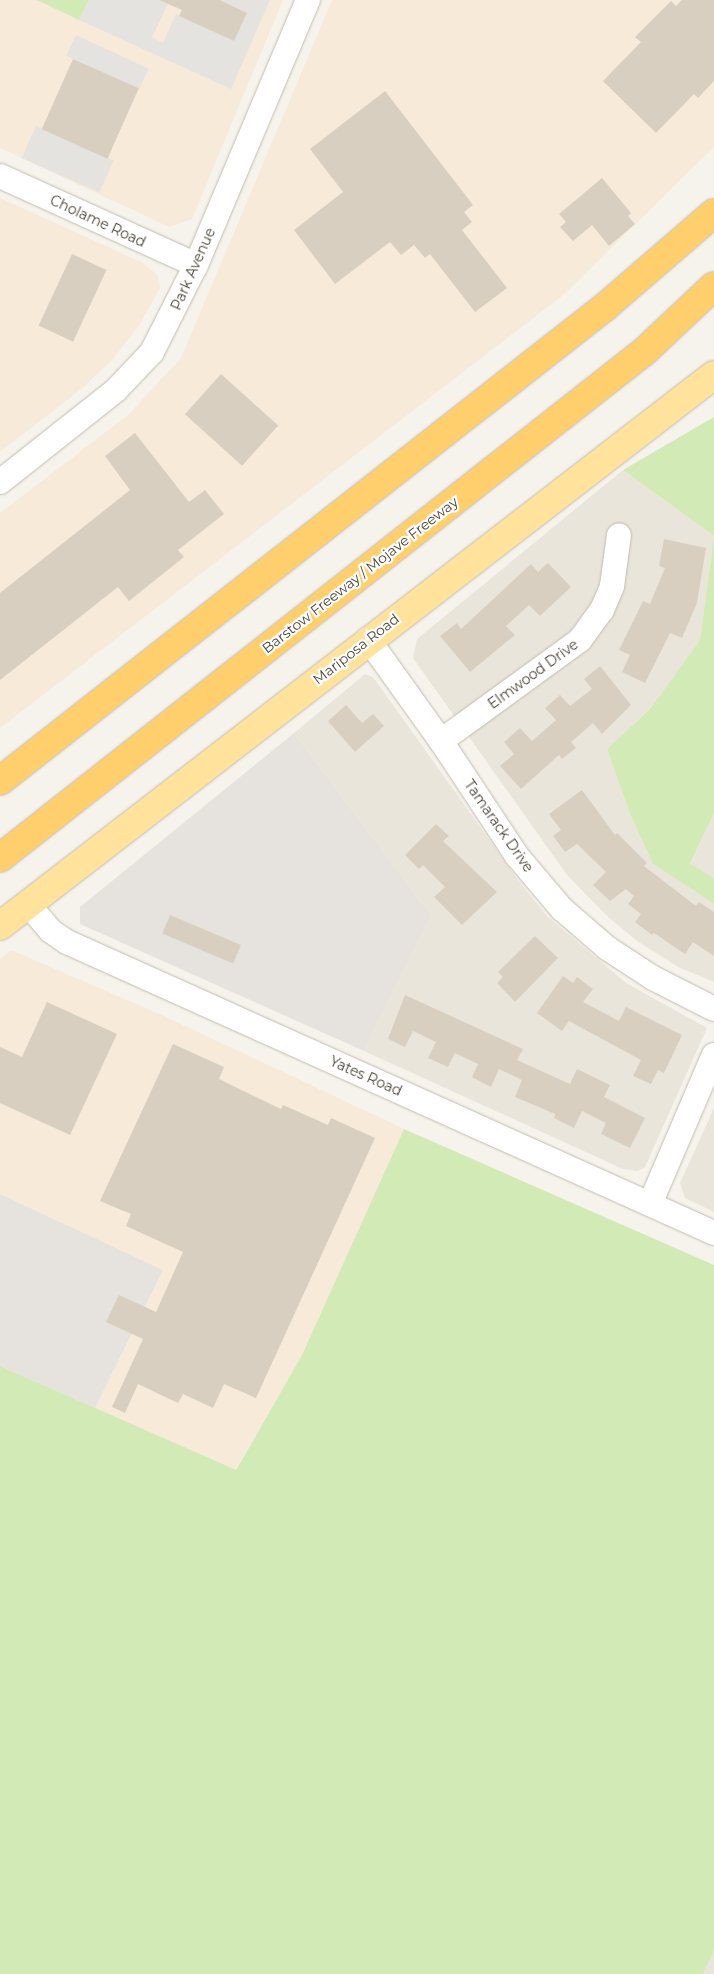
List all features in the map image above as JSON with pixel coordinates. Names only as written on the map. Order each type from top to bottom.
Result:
[{"type":"highway","points":[[0,781],[606,307],[714,213]]},
{"type":"highway","name":"Barstow Freeway / Mojave Freeway","points":[[0,858],[646,350],[714,286]]},
{"type":"highway","points":[[646,350],[714,300]]},
{"type":"main road","name":"Mariposa Road","points":[[0,926],[368,639],[714,375]]},
{"type":"street","name":"Park Avenue","points":[[0,482],[136,372],[166,330],[196,266],[308,0]]},
{"type":"street","name":"Cholame Road","points":[[0,176],[196,266]]},
{"type":"street","name":"Elmwood Drive","points":[[441,740],[580,640],[602,610],[612,586],[619,534]]},
{"type":"street","name":"Tamarack Drive","points":[[368,639],[441,740],[517,856],[562,908],[606,948],[653,978],[714,1010]]},
{"type":"street","name":"Yates Road","points":[[28,904],[51,931],[67,942],[714,1233]]},
{"type":"street","points":[[650,1204],[714,1055]]},
{"type":"shaded area","points":[[0,0],[283,0],[192,219],[169,227],[0,148]]},
{"type":"shaded area","points":[[89,0],[159,0],[168,4],[152,37],[163,43],[176,14],[234,41],[247,13],[220,0],[270,0],[231,89],[79,20]]},
{"type":"shaded area","points":[[332,0],[714,0],[714,147],[562,296],[0,728],[0,513],[128,415],[181,358]]},
{"type":"shaded area","points":[[76,35],[149,69],[139,90],[66,56]]},
{"type":"shaded area","points":[[36,126],[114,161],[99,193],[22,158]]},
{"type":"shaded area","points":[[0,198],[143,263],[158,276],[160,288],[138,327],[112,360],[80,390],[0,452]]},
{"type":"shaded area","points":[[623,470],[714,536],[700,640],[650,709],[607,749],[630,814],[653,864],[714,904],[714,982],[678,967],[637,941],[608,917],[567,875],[413,658],[417,639]]},
{"type":"shaded area","points":[[365,674],[373,677],[518,880],[547,916],[626,983],[707,1028],[645,1167],[638,1171],[623,1169],[364,1051],[431,915],[294,733]]},
{"type":"shaded area","points":[[294,733],[431,915],[364,1051],[80,924],[80,907]]},
{"type":"shaded area","points":[[714,813],[714,878],[690,865]]},
{"type":"shaded area","points":[[11,950],[162,1015],[404,1129],[302,1355],[235,1470],[95,1408],[163,1270],[0,1194],[0,959]]},
{"type":"shaded area","points":[[714,1108],[714,1212],[685,1198],[680,1183]]},
{"type":"shaded area","points":[[0,1194],[163,1270],[95,1408],[0,1366]]},
{"type":"shaded area","points":[[714,1951],[714,1974],[703,1974]]},
{"type":"green space","points":[[37,0],[89,0],[79,20]]},
{"type":"green space","points":[[714,417],[714,536],[623,470]]},
{"type":"green space","points":[[714,536],[714,813],[690,864],[714,878],[714,904],[653,864],[630,814],[607,749],[650,709],[700,640]]},
{"type":"green space","points":[[404,1129],[714,1265],[714,1951],[703,1974],[0,1974],[0,1366],[236,1470],[302,1355]]},
{"type":"building","points":[[159,0],[220,0],[247,13],[234,41],[179,16],[182,10]]},
{"type":"building","points":[[682,0],[714,0],[714,81],[698,98],[694,94],[656,133],[603,81],[641,42],[635,37],[671,1],[676,6]]},
{"type":"building","points":[[73,59],[139,88],[107,159],[42,129]]},
{"type":"building","points":[[385,91],[473,205],[464,212],[472,222],[462,230],[507,288],[475,312],[430,254],[425,258],[414,245],[401,255],[390,242],[335,284],[294,230],[343,192],[310,149]]},
{"type":"building","points":[[602,178],[631,213],[628,216],[635,224],[609,246],[592,225],[573,241],[560,227],[566,222],[559,214]]},
{"type":"building","points":[[72,254],[106,270],[73,342],[39,326]]},
{"type":"building","points":[[221,374],[278,426],[242,466],[185,414]]},
{"type":"building","points":[[135,433],[189,502],[205,490],[224,514],[178,550],[184,557],[129,601],[118,587],[0,680],[0,593],[130,490],[105,456]]},
{"type":"building","points":[[664,539],[706,548],[697,603],[682,638],[670,633],[645,683],[622,672],[630,655],[619,650],[643,601],[650,604],[665,568],[659,566]]},
{"type":"building","points":[[548,563],[571,587],[540,616],[529,605],[506,626],[515,635],[470,672],[440,636],[457,623],[461,629],[531,564],[538,572]]},
{"type":"building","points":[[600,666],[631,705],[602,734],[593,723],[571,742],[576,748],[562,759],[559,755],[521,789],[500,766],[514,754],[504,742],[520,728],[532,741],[556,720],[545,708],[560,695],[570,706],[592,689],[584,679]]},
{"type":"building","points":[[346,705],[362,723],[373,714],[384,726],[355,752],[328,721]]},
{"type":"building","points":[[582,790],[615,835],[617,833],[647,863],[644,866],[696,906],[699,902],[714,912],[714,956],[693,942],[685,954],[654,933],[652,935],[635,922],[641,914],[628,904],[634,896],[626,889],[610,901],[593,885],[606,872],[577,844],[565,852],[553,836],[561,830],[549,814]]},
{"type":"building","points":[[436,824],[449,836],[443,841],[497,892],[462,925],[434,897],[445,887],[423,865],[419,869],[405,855]]},
{"type":"building","points":[[170,915],[241,945],[233,963],[162,933]]},
{"type":"building","points":[[535,936],[558,958],[515,1002],[497,983],[503,977],[498,972]]},
{"type":"building","points":[[563,976],[573,983],[577,977],[593,989],[583,1002],[619,1021],[626,1007],[682,1035],[664,1073],[658,1070],[651,1084],[633,1076],[641,1060],[569,1021],[562,1031],[537,1013]]},
{"type":"building","points":[[405,995],[523,1049],[517,1060],[570,1084],[577,1069],[610,1085],[604,1097],[645,1118],[630,1148],[601,1134],[606,1123],[582,1111],[574,1128],[554,1118],[555,1114],[515,1097],[522,1080],[499,1069],[491,1087],[472,1077],[478,1064],[455,1053],[448,1067],[428,1058],[436,1042],[413,1031],[405,1047],[388,1039]]},
{"type":"building","points":[[47,1002],[117,1034],[70,1135],[0,1103],[0,1047],[22,1057]]},
{"type":"building","points":[[173,1044],[224,1067],[219,1079],[281,1109],[283,1105],[328,1125],[331,1118],[375,1138],[256,1398],[224,1384],[213,1408],[183,1394],[178,1403],[138,1384],[125,1413],[112,1407],[143,1339],[106,1322],[119,1295],[156,1312],[183,1252],[126,1226],[131,1214],[100,1201]]}]
